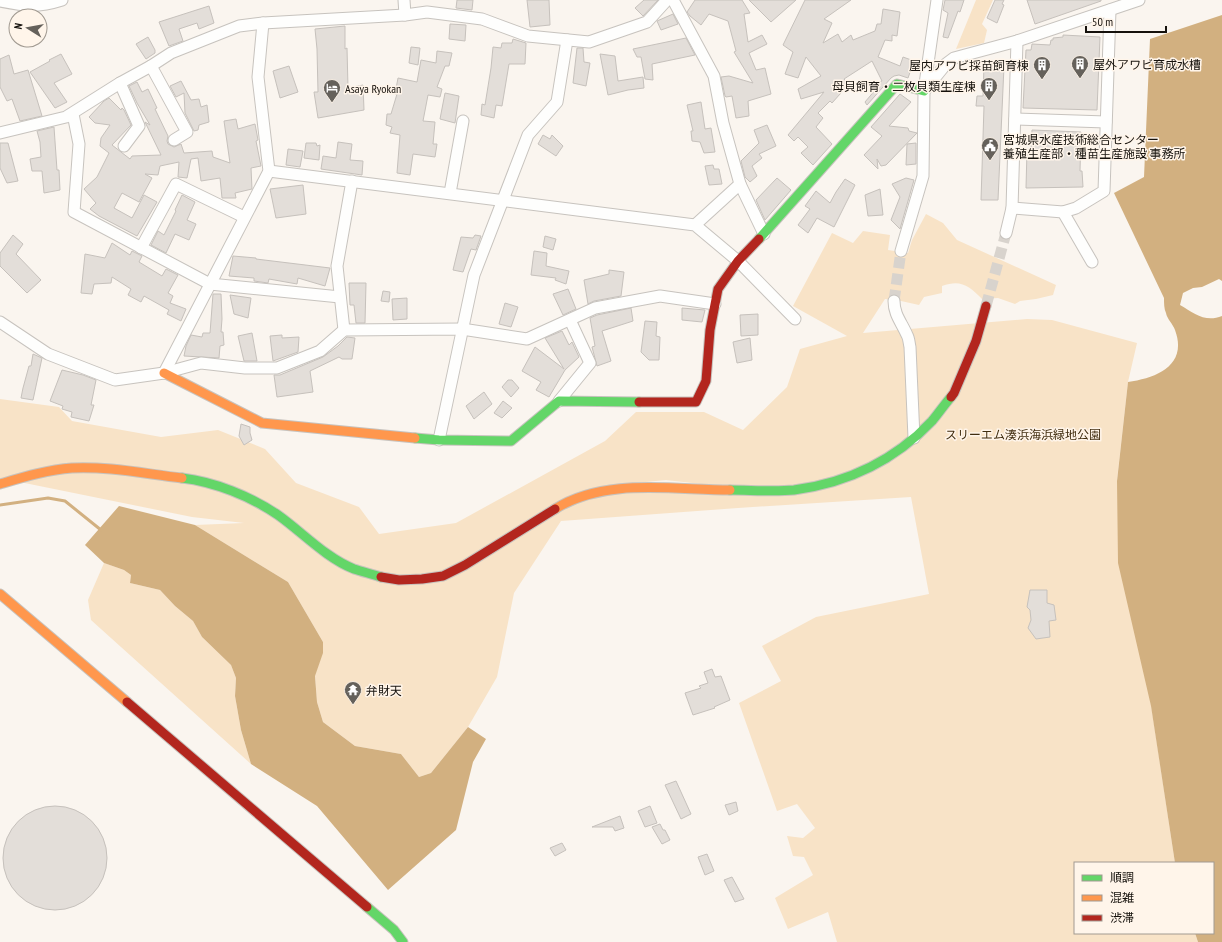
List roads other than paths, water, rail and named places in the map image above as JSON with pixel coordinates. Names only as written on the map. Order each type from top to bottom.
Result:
[{"type":"street","points":[[0,1],[28,6],[49,4],[62,0]]},
{"type":"street","points":[[404,0],[405,15]]},
{"type":"street","points":[[0,133],[73,114],[120,83],[171,53],[239,26],[263,23],[405,15],[427,12],[482,20],[528,36],[589,42],[647,22],[667,0]]},
{"type":"street","points":[[673,0],[714,76],[724,123],[740,184],[764,234]]},
{"type":"street","points":[[902,251],[923,176],[924,91],[937,0]]},
{"type":"street","points":[[924,91],[946,64],[954,58],[1017,40],[1113,6],[1140,0]]},
{"type":"street","points":[[1012,208],[1063,212],[1076,208],[1104,191],[1106,122],[1113,6]]},
{"type":"street","points":[[164,373],[268,171],[258,77],[263,23]]},
{"type":"street","points":[[439,440],[474,275],[528,135],[557,102],[567,40]]},
{"type":"street","points":[[1006,232],[1012,208],[1017,40]]},
{"type":"street","points":[[151,66],[187,132],[174,140]]},
{"type":"street","points":[[120,83],[139,126],[124,146]]},
{"type":"street","points":[[560,402],[696,402],[706,381],[710,330],[718,289],[738,261],[764,234],[897,84],[924,91]]},
{"type":"street","points":[[73,114],[79,144],[74,212],[210,284],[340,297]]},
{"type":"street","points":[[1015,119],[1106,122]]},
{"type":"street","points":[[450,193],[463,121]]},
{"type":"street","points":[[268,171],[695,225],[738,261],[795,319]]},
{"type":"street","points":[[344,330],[337,266],[352,181]]},
{"type":"street","points":[[141,248],[176,184],[244,218]]},
{"type":"street","points":[[695,225],[740,184]]},
{"type":"street","points":[[1063,212],[1092,262]]},
{"type":"street","points":[[0,322],[48,354],[115,380],[164,373],[202,363],[245,368],[277,368],[320,351],[344,330],[462,329],[527,339],[595,308],[660,296],[715,304]]},
{"type":"street","points":[[894,301],[896,316],[908,336],[910,348],[914,438]]},
{"type":"street","points":[[0,484],[36,473],[72,468],[104,469],[197,480],[242,495],[260,504],[313,543],[354,569],[399,580],[443,576],[465,565],[510,538],[558,507],[593,492],[648,487],[755,491],[794,490],[815,487],[849,477],[881,462],[914,438],[932,421],[954,394],[976,341],[986,306]]},
{"type":"street","points":[[164,373],[262,423],[439,440],[511,440],[560,402],[590,363],[570,320]]},
{"type":"street","points":[[0,594],[394,930],[403,942]]},
{"type":"waterway","points":[[0,505],[48,498],[65,501],[101,530]]},
{"type":"tunnel","points":[[986,306],[1006,233]]},
{"type":"tunnel","points":[[894,301],[901,251]]},
{"type":"place","name":"屋外アワビ育成水槽","points":[[1080,79]]},
{"type":"place","name":"屋内アワビ採苗飼育棟","points":[[1042,80]]},
{"type":"place","name":"母貝飼育・二枚貝類生産棟","points":[[989,101]]},
{"type":"place","name":"Asaya Ryokan","points":[[332,103]]},
{"type":"place","name":"宮城県水産技術総合センター 養殖生産部・種苗生産施設 事務所","points":[[990,161]]},
{"type":"place","name":"弁財天","points":[[353,705]]},
{"type":"park label","name":"スリーエム湊浜海浜緑地公園","points":[[1023,434]]}]
